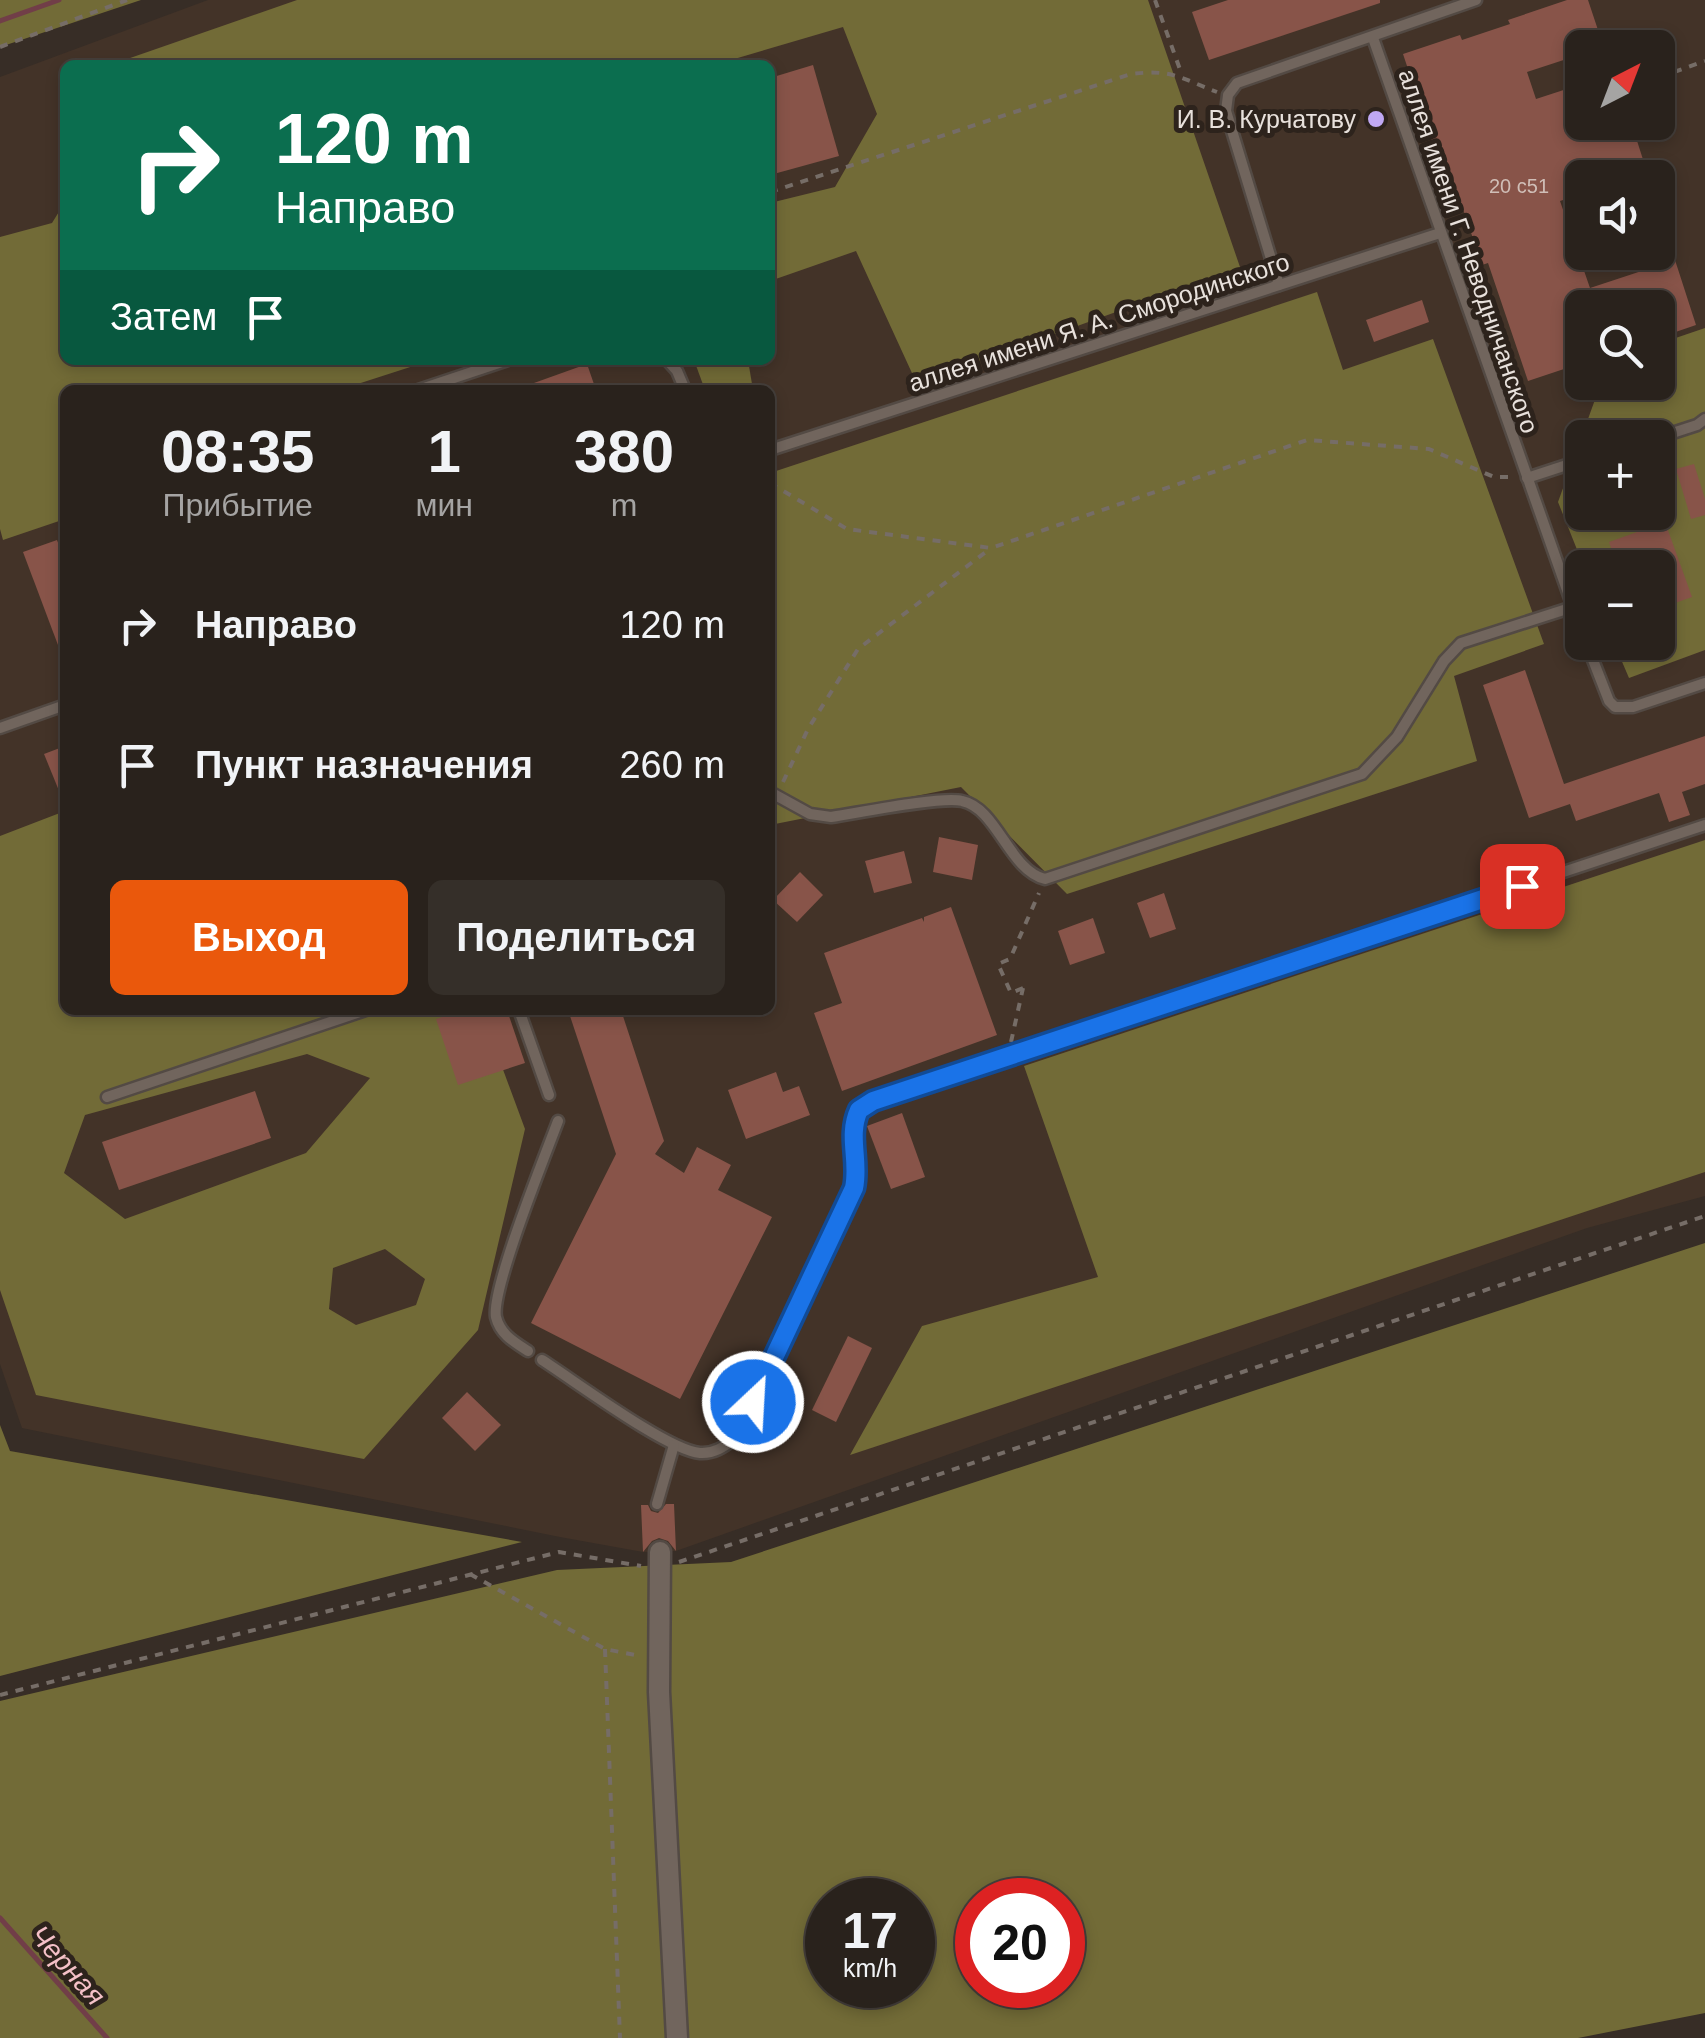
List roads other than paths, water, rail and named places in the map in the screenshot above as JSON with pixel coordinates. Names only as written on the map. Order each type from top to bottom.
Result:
[{"type":"street","points":[[660,1560],[659,1660],[678,2038]]},
{"type":"lane","points":[[1279,285],[1226,111],[1228,95],[1237,83],[1476,0]]},
{"type":"lane","name":"аллея имени Г. Неводничанского","points":[[1374,38],[1565,585]]},
{"type":"lane","name":"аллея имени Я. А. Смородинского","points":[[775,448],[1440,233]]},
{"type":"lane","points":[[448,385],[496,365]]},
{"type":"lane","points":[[1675,432],[1705,419]]},
{"type":"lane","points":[[1527,478],[1565,466]]},
{"type":"lane","points":[[775,795],[810,814],[831,817],[959,800],[979,810],[1028,870],[1045,879],[1362,774],[1397,737],[1444,660],[1460,643],[1565,610]]},
{"type":"lane","points":[[1593,660],[1615,707],[1632,706],[1705,682]]},
{"type":"lane","points":[[0,728],[60,707]]},
{"type":"lane","points":[[542,1360],[674,1445],[700,1452],[718,1451],[736,1438],[854,1188],[858,1174],[852,1135],[859,1110],[873,1101],[1705,826]]},
{"type":"lane","points":[[107,1097],[351,1015]]},
{"type":"lane","points":[[522,1015],[548,1095]]},
{"type":"lane","points":[[528,1350],[508,1338],[499,1327],[495,1312],[515,1239],[558,1121]]},
{"type":"lane","points":[[657,1504],[674,1445]]},
{"type":"waterway","points":[[0,21],[59,0]]},
{"type":"waterway","name":"Черная","points":[[0,1918],[107,2038]]},
{"type":"place","name":"И. В. Курчатову","points":[[1376,119]]}]
